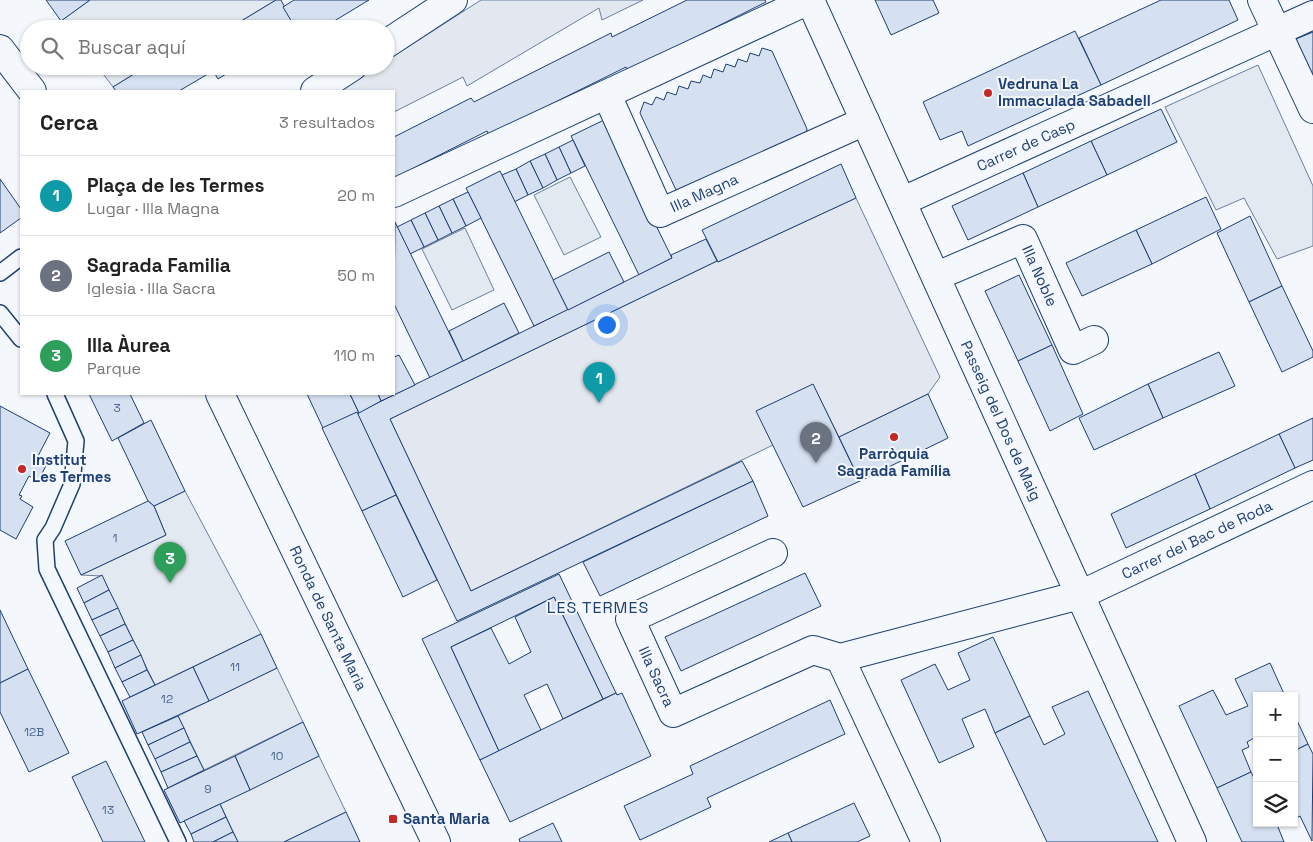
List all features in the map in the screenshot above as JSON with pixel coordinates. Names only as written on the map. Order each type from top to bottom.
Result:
[{"type":"street","points":[[395,194],[809,0]]},
{"type":"street","name":"Passeig del Dos de Maig","points":[[809,0],[903,201],[1192,842]]},
{"type":"street","points":[[1262,0],[1313,109]]},
{"type":"street","points":[[395,38],[447,2]]},
{"type":"street","name":"Carrer de Casp","points":[[903,201],[1313,15]]},
{"type":"street","points":[[0,49],[31,90]]},
{"type":"street","points":[[317,90],[339,75]]},
{"type":"street","name":"Illa Magna","points":[[607,96],[660,213],[865,120]]},
{"type":"street","name":"Illa Noble","points":[[936,276],[1023,239],[1073,350],[1094,340]]},
{"type":"street","name":"Ronda de Santa Maria","points":[[220,395],[436,842]]},
{"type":"street","name":"Carrer del Bac de Roda","points":[[1080,595],[1313,485]]},
{"type":"street","name":"Illa Sacra","points":[[773,553],[630,619],[674,714],[813,650],[840,658]]},
{"type":"street","points":[[926,842],[840,658],[1080,595]]},
{"type":"lane","points":[[0,273],[20,258]]},
{"type":"lane","points":[[0,313],[20,338]]},
{"type":"lane","points":[[55,395],[76,441],[72,484],[53,528],[45,540],[47,569],[178,842]]},
{"type":"shaded area","points":[[90,0],[276,0],[243,20],[62,20]]},
{"type":"shaded area","points":[[481,0],[643,0],[602,20],[599,8],[467,86],[463,77],[395,111],[395,90],[341,90],[364,75],[395,75],[395,55]]},
{"type":"shaded area","points":[[1258,65],[1313,186],[1313,246],[1277,259],[1244,198],[1216,210],[1165,107]]},
{"type":"shaded area","points":[[104,75],[132,75],[113,87]]},
{"type":"shaded area","points":[[570,177],[601,237],[564,255],[534,195]]},
{"type":"shaded area","points":[[856,198],[940,377],[928,394],[839,437],[813,385],[773,445],[471,591],[390,419],[717,261]]},
{"type":"shaded area","points":[[465,228],[494,290],[452,310],[422,249]]},
{"type":"shaded area","points":[[185,491],[261,634],[155,685],[102,576],[81,575],[166,535],[154,506]]},
{"type":"shaded area","points":[[277,668],[303,722],[204,770],[178,716]]},
{"type":"shaded area","points":[[319,756],[346,812],[284,842],[238,842],[220,804]]},
{"type":"building","points":[[46,0],[90,0],[62,20],[60,20]]},
{"type":"building","points":[[276,0],[281,0],[291,20],[243,20]]},
{"type":"building","points":[[294,0],[369,0],[336,20],[291,20],[283,7]]},
{"type":"building","points":[[687,0],[765,0],[766,2],[628,71],[626,67],[489,135],[487,131],[395,177],[395,136],[471,98],[474,102],[611,33],[612,37]]},
{"type":"building","points":[[875,0],[933,0],[939,13],[891,35]]},
{"type":"building","points":[[1161,0],[1229,0],[1238,20],[1101,85],[1079,38]]},
{"type":"building","points":[[1075,31],[1101,85],[968,146],[962,131],[940,140],[923,102]]},
{"type":"building","points":[[1313,32],[1313,78],[1296,39]]},
{"type":"building","points":[[762,48],[772,51],[807,129],[804,139],[796,136],[793,145],[784,142],[781,150],[772,147],[769,155],[760,153],[757,161],[748,158],[746,166],[676,190],[640,113],[644,102],[652,105],[656,97],[664,100],[667,92],[676,95],[679,86],[688,89],[691,81],[700,83],[703,75],[711,78],[714,69],[723,72],[726,64],[735,67],[738,59],[747,62],[750,53],[759,56]]},
{"type":"building","points":[[132,75],[206,75],[181,90],[115,90],[113,87]]},
{"type":"building","points":[[216,75],[224,75],[218,79]]},
{"type":"building","points":[[1161,109],[1177,142],[1107,175],[1091,141]]},
{"type":"building","points":[[604,120],[672,258],[639,275],[571,136]]},
{"type":"building","points":[[573,140],[585,166],[571,173],[559,147]]},
{"type":"building","points":[[1091,141],[1107,175],[1038,207],[1023,173]]},
{"type":"building","points":[[559,147],[571,173],[557,180],[545,154]]},
{"type":"building","points":[[545,154],[557,180],[543,188],[530,161]]},
{"type":"building","points":[[530,161],[543,188],[528,195],[516,169]]},
{"type":"building","points":[[841,164],[856,198],[718,262],[702,230]]},
{"type":"building","points":[[516,169],[528,195],[514,202],[502,175]]},
{"type":"building","points":[[500,171],[568,310],[534,326],[466,188]]},
{"type":"building","points":[[1023,173],[1038,207],[968,240],[952,206]]},
{"type":"building","points":[[0,179],[20,208],[20,219],[0,233]]},
{"type":"building","points":[[468,192],[481,218],[466,226],[453,199]]},
{"type":"building","points":[[1206,197],[1221,229],[1152,264],[1136,230]]},
{"type":"building","points":[[453,199],[466,226],[452,233],[439,206]]},
{"type":"building","points":[[439,206],[452,233],[438,240],[425,213]]},
{"type":"building","points":[[425,213],[438,240],[424,247],[411,220]]},
{"type":"building","points":[[1250,216],[1282,286],[1249,302],[1217,233]]},
{"type":"building","points":[[411,220],[424,247],[410,254],[397,227]]},
{"type":"building","points":[[395,222],[463,361],[430,378],[395,306]]},
{"type":"building","points":[[1136,230],[1152,264],[1082,296],[1066,263]]},
{"type":"building","points":[[706,239],[717,261],[390,419],[471,591],[742,461],[753,481],[457,621],[357,413],[672,258],[671,255]]},
{"type":"building","points":[[609,252],[624,282],[568,310],[553,280]]},
{"type":"building","points":[[1019,275],[1052,345],[1018,361],[985,291]]},
{"type":"building","points":[[1282,286],[1313,351],[1313,357],[1282,372],[1249,302]]},
{"type":"building","points":[[504,303],[519,333],[463,361],[449,331]]},
{"type":"building","points":[[1052,345],[1083,414],[1050,431],[1018,361]]},
{"type":"building","points":[[1219,352],[1235,386],[1163,418],[1148,384]]},
{"type":"building","points":[[399,355],[415,385],[395,394],[395,357]]},
{"type":"building","points":[[813,384],[860,481],[803,507],[756,411]]},
{"type":"building","points":[[1148,384],[1163,418],[1094,450],[1079,418]]},
{"type":"building","name":"Parròquia Sagrada Família","points":[[928,394],[948,438],[860,481],[839,437]]},
{"type":"building","points":[[89,395],[130,395],[144,423],[112,441]]},
{"type":"building","points":[[307,395],[350,395],[359,413],[323,428]]},
{"type":"building","points":[[350,395],[378,395],[381,401],[359,413]]},
{"type":"building","points":[[378,395],[394,395],[381,401]]},
{"type":"building","name":"Institut Les Termes","points":[[0,406],[50,433],[38,456],[48,462],[38,481],[29,476],[19,495],[22,496],[20,499],[33,507],[16,539],[0,530]]},
{"type":"building","points":[[357,412],[396,495],[362,511],[322,428]]},
{"type":"building","points":[[1313,418],[1313,460],[1295,468],[1279,434]]},
{"type":"building","points":[[151,420],[185,491],[154,506],[148,501],[118,438]]},
{"type":"building","points":[[1279,434],[1295,468],[1210,509],[1195,474]]},
{"type":"building","points":[[1195,474],[1210,509],[1126,548],[1111,514]]},
{"type":"building","points":[[753,481],[768,516],[600,596],[583,562]]},
{"type":"building","points":[[396,495],[437,580],[403,597],[362,511]]},
{"type":"building","points":[[148,501],[154,506],[166,535],[81,575],[65,541]]},
{"type":"building","points":[[805,573],[821,606],[681,671],[665,637]]},
{"type":"building","points":[[559,574],[616,693],[603,699],[554,597],[451,647],[499,751],[480,760],[422,639]]},
{"type":"building","points":[[102,575],[109,590],[84,603],[77,588]]},
{"type":"building","points":[[109,590],[118,608],[92,620],[84,603]]},
{"type":"building","points":[[554,597],[603,699],[563,719],[547,684],[524,695],[541,730],[499,751],[451,647],[491,628],[509,664],[531,652],[515,617]]},
{"type":"building","points":[[118,608],[125,624],[100,636],[92,620]]},
{"type":"building","points":[[0,610],[28,669],[0,683]]},
{"type":"building","points":[[125,624],[133,640],[108,652],[100,636]]},
{"type":"building","points":[[261,634],[277,668],[209,701],[193,667]]},
{"type":"building","points":[[993,637],[1030,716],[995,733],[985,709],[962,719],[974,747],[939,763],[901,680],[935,664],[948,690],[970,680],[958,653]]},
{"type":"building","points":[[133,640],[141,655],[115,668],[108,652]]},
{"type":"building","points":[[141,655],[147,670],[122,682],[115,668]]},
{"type":"building","points":[[1270,663],[1283,692],[1253,692],[1253,739],[1247,742],[1249,747],[1242,750],[1251,772],[1217,788],[1179,706],[1213,690],[1226,715],[1248,706],[1235,679]]},
{"type":"building","points":[[193,667],[209,701],[137,734],[122,701]]},
{"type":"building","points":[[28,669],[69,753],[29,772],[0,712],[0,683]]},
{"type":"building","points":[[147,670],[155,685],[130,697],[122,682]]},
{"type":"building","points":[[1088,691],[1158,842],[1047,842],[995,733],[1030,716],[1044,745],[1065,734],[1052,707]]},
{"type":"building","points":[[616,693],[617,695],[622,693],[651,756],[510,822],[480,760]]},
{"type":"building","points":[[830,700],[845,734],[707,798],[711,807],[640,840],[624,806],[693,774],[690,766]]},
{"type":"building","points":[[178,716],[184,728],[148,745],[142,732]]},
{"type":"building","points":[[303,722],[319,756],[250,790],[235,756]]},
{"type":"building","points":[[1298,723],[1308,744],[1298,749]]},
{"type":"building","points":[[184,728],[190,742],[155,759],[148,745]]},
{"type":"building","points":[[190,742],[197,756],[161,772],[155,759]]},
{"type":"building","points":[[1308,744],[1313,754],[1312,841],[1300,816],[1298,817],[1298,749]]},
{"type":"building","points":[[197,756],[204,770],[168,788],[161,772]]},
{"type":"building","points":[[235,756],[250,790],[180,823],[164,790]]},
{"type":"building","points":[[106,761],[145,842],[103,842],[72,777]]},
{"type":"building","points":[[1251,772],[1253,776],[1253,827],[1278,827],[1284,842],[1242,842],[1217,788]]},
{"type":"building","points":[[854,803],[870,836],[857,842],[792,842],[788,833]]},
{"type":"building","points":[[220,804],[226,817],[191,834],[184,821]]},
{"type":"building","points":[[346,812],[360,842],[284,842]]},
{"type":"building","points":[[226,817],[233,832],[213,842],[194,842],[191,834]]},
{"type":"building","points":[[553,823],[562,842],[520,842],[519,839]]},
{"type":"building","points":[[233,832],[238,842],[213,842]]},
{"type":"building","points":[[788,833],[792,842],[769,842]]},
{"type":"place","name":"Vedruna La Immaculada Sabadell","points":[[988,93]]},
{"type":"place","name":"Plaça de les Termes","points":[[599,403]]},
{"type":"place","name":"Parròquia Sagrada Família","points":[[894,437]]},
{"type":"place","name":"Sagrada Familia","points":[[816,463]]},
{"type":"place","name":"Institut Les Termes","points":[[22,469]]},
{"type":"place","name":"Illa Àurea","points":[[170,583]]},
{"type":"place","name":"Santa Maria","points":[[393,819]]},
{"type":"district","name":"LES TERMES","points":[[598,607]]}]
